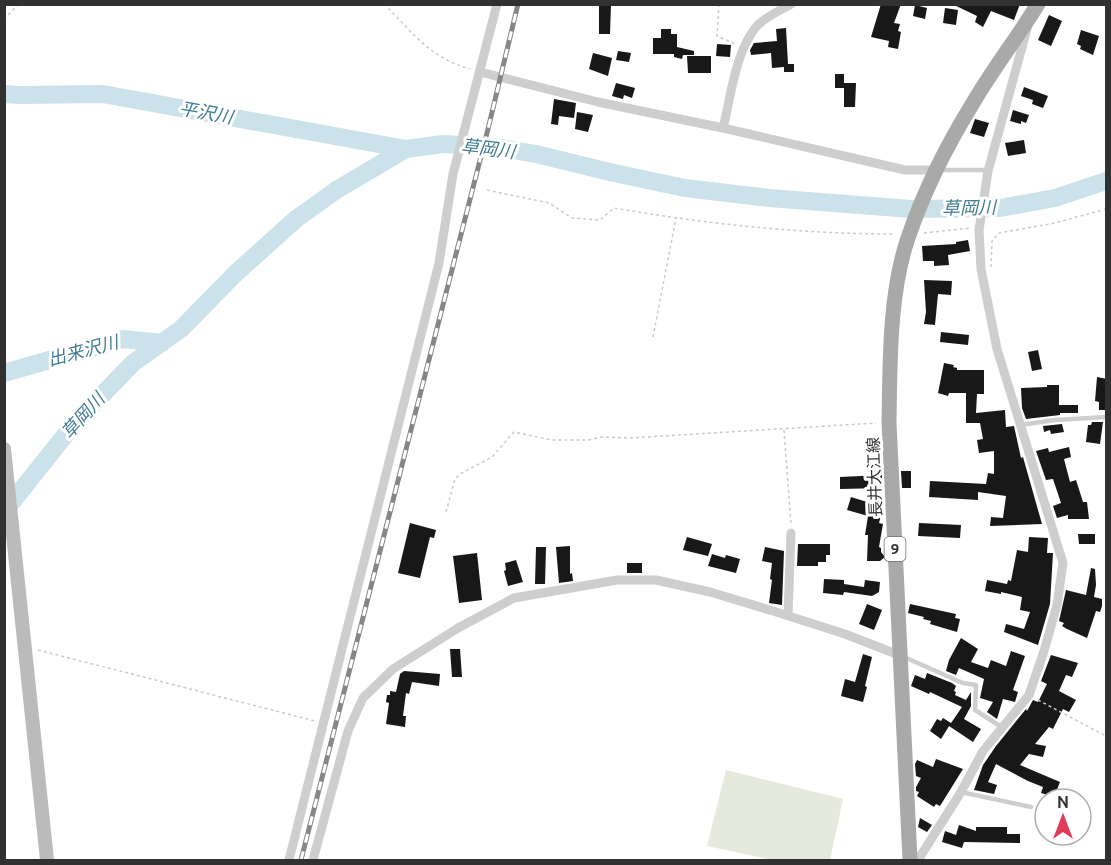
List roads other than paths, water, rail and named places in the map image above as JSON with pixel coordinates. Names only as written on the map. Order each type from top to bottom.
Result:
[{"type":"main road","name":"9","points":[[936,170],[973,103],[1035,8]]},
{"type":"main road","name":"長井大江線","points":[[910,861],[889,423],[890,355],[896,293],[909,237],[936,170]]},
{"type":"street","points":[[289,861],[439,263],[453,174],[497,4]]},
{"type":"street","points":[[723,128],[742,47],[757,26],[772,14],[791,4]]},
{"type":"street","points":[[918,861],[961,792],[983,751],[1029,695],[1054,616],[1064,563],[997,350],[981,269],[980,228],[989,170],[1035,8]]},
{"type":"street","points":[[996,68],[1013,81]]},
{"type":"street","points":[[480,72],[598,102],[905,170],[936,170]]},
{"type":"street","points":[[4,449],[47,861]]},
{"type":"street","points":[[788,615],[791,533]]},
{"type":"street","points":[[313,861],[348,731],[363,698],[393,669],[458,628],[514,598],[617,580],[656,580],[710,592],[788,615],[899,655]]},
{"type":"lane","points":[[936,170],[989,170]]},
{"type":"lane","points":[[1020,425],[1107,417]]},
{"type":"lane","points":[[899,655],[963,683],[976,685],[975,710],[1003,728]]},
{"type":"lane","points":[[961,792],[1031,807]]},
{"type":"waterway","name":"平沢川","points":[[4,94],[103,94],[406,149]]},
{"type":"waterway","name":"草岡川","points":[[4,512],[74,424],[133,363],[181,329],[236,273],[296,219],[338,189],[406,149],[443,144],[495,147],[536,154],[685,188],[769,198],[911,209],[1000,208],[1055,198],[1106,181]]},
{"type":"waterway","name":"出来沢川","points":[[4,373],[123,339],[162,343]]},
{"type":"railway","points":[[301,860],[518,4]]}]
